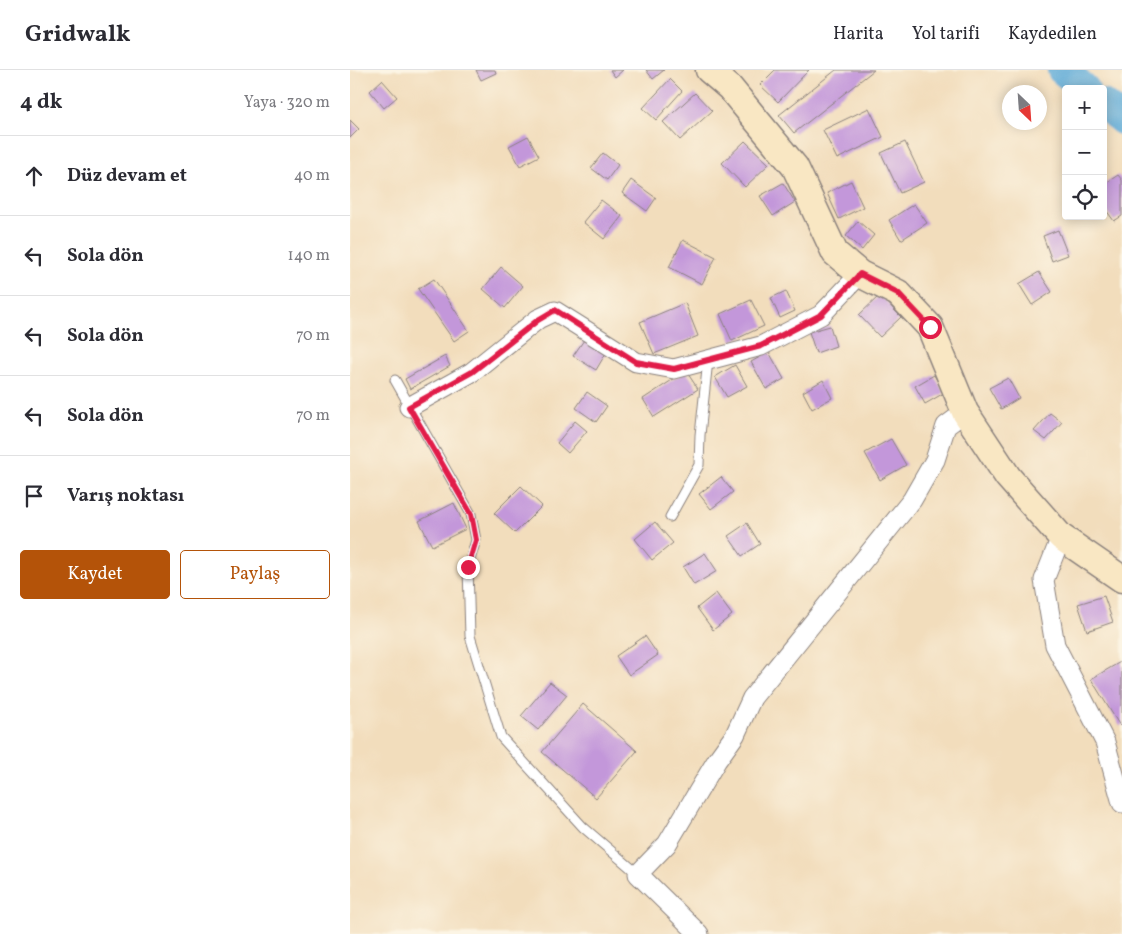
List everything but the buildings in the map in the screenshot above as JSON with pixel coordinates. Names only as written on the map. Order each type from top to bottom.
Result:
[{"type":"main road","points":[[709,70],[730,88],[795,167],[835,253],[860,274],[898,293],[930,327],[966,412],[1008,477],[1061,537],[1122,579]]},
{"type":"street","points":[[409,407],[472,372],[538,320],[555,310],[636,362],[674,369],[761,346],[821,315],[860,274]]},
{"type":"street","points":[[699,934],[638,874],[667,844],[717,760],[735,735],[752,698],[912,500],[934,460],[946,426],[966,412]]},
{"type":"street","points":[[1061,537],[1044,580],[1055,645],[1105,742],[1122,803]]},
{"type":"lane","points":[[670,517],[699,465],[700,435],[708,360]]},
{"type":"lane","points":[[395,380],[471,514],[476,540],[468,567],[470,636],[501,737],[583,828],[638,874]]},
{"type":"waterway","points":[[1062,70],[1080,85]]},
{"type":"waterway","points":[[1107,107],[1122,120]]},
{"type":"route","points":[[468,567],[476,540],[471,514],[409,407],[472,372],[538,320],[555,310],[636,362],[674,369],[761,346],[821,315],[860,274],[898,293],[930,327]]}]
